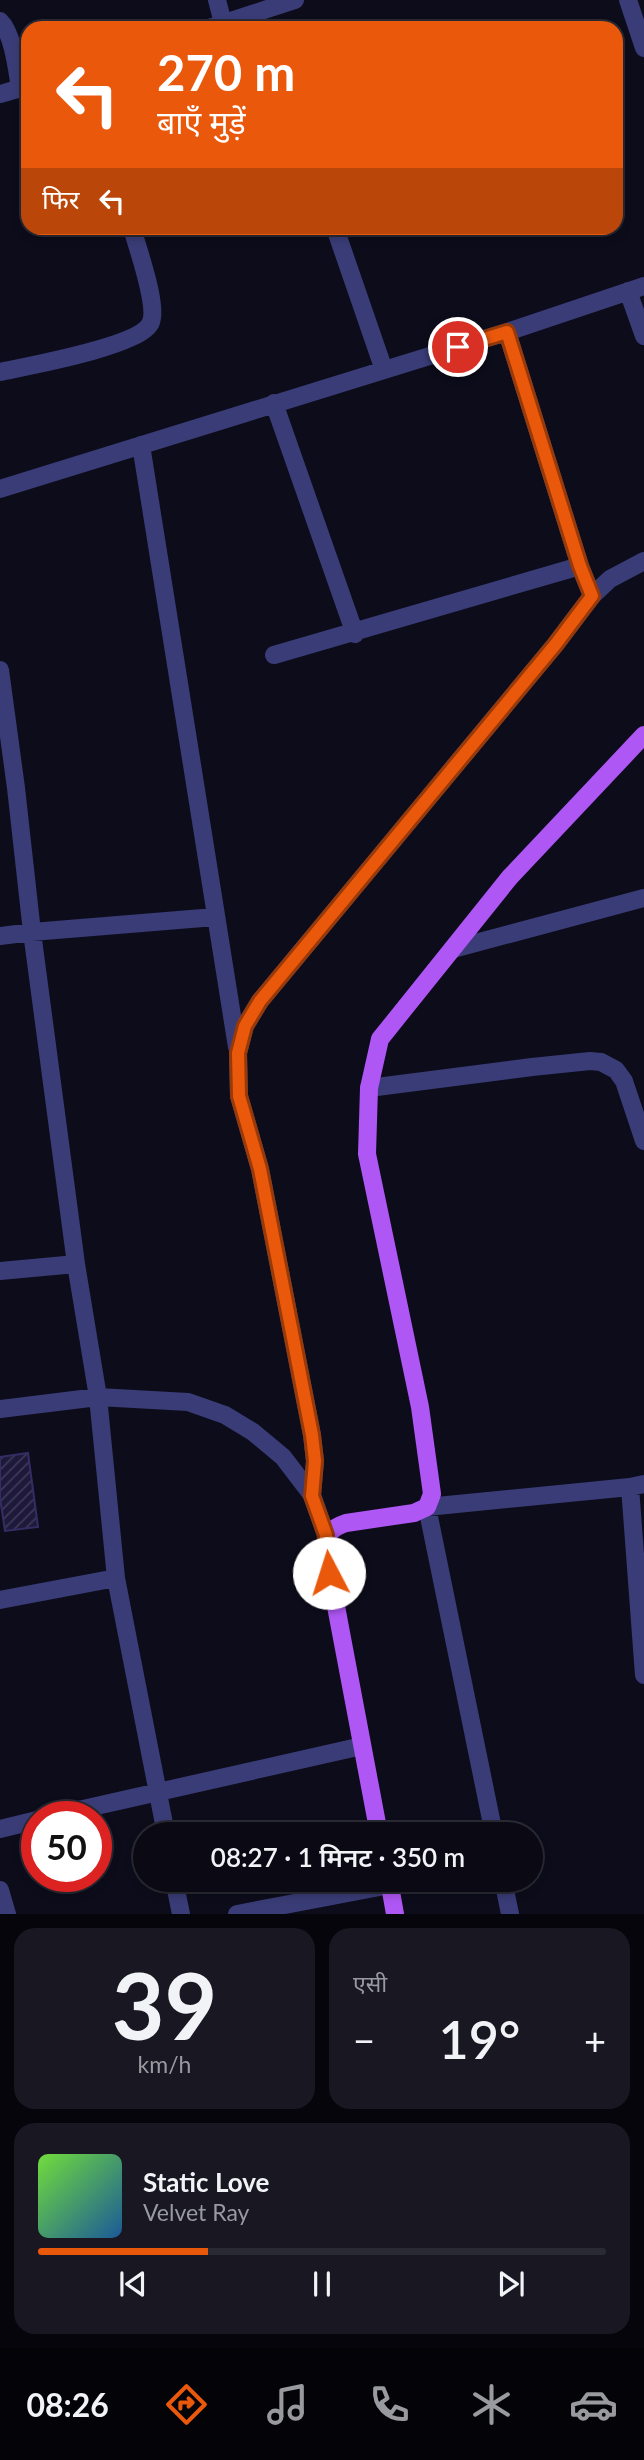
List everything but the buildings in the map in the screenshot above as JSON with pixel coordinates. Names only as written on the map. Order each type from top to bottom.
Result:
[{"type":"main road","points":[[377,1822],[325,1548],[326,1535],[335,1527],[346,1523],[414,1513],[427,1507],[432,1494],[428,1450],[367,1154],[369,1088],[380,1039],[510,877],[644,735]]},
{"type":"main road","points":[[391,1892],[395,1914]]},
{"type":"street","points":[[216,21],[217,0]]},
{"type":"street","points":[[231,21],[295,0]]},
{"type":"street","points":[[628,0],[644,48]]},
{"type":"street","points":[[0,21],[5,25],[21,77]]},
{"type":"street","points":[[0,94],[21,88]]},
{"type":"street","points":[[0,372],[116,345],[142,334],[151,322],[152,307],[134,235]]},
{"type":"street","points":[[337,235],[384,370]]},
{"type":"street","points":[[0,489],[507,332],[636,289],[644,336]]},
{"type":"street","points":[[507,332],[580,566],[592,596]]},
{"type":"street","points":[[274,403],[355,634]]},
{"type":"street","points":[[141,445],[238,1053],[239,1096],[263,1181],[312,1435],[315,1461],[312,1496]]},
{"type":"street","points":[[238,1053],[245,1026],[260,1001],[555,645],[592,596],[610,579],[644,561]]},
{"type":"street","points":[[274,655],[355,634],[580,566]]},
{"type":"street","points":[[0,670],[8,789],[32,932],[76,1264],[99,1397],[116,1578],[164,1822]]},
{"type":"street","points":[[453,949],[644,898]]},
{"type":"street","points":[[0,936],[215,917]]},
{"type":"street","points":[[369,1088],[532,1067],[601,1062],[616,1070],[624,1081],[644,1141]]},
{"type":"street","points":[[0,1271],[76,1264]]},
{"type":"street","points":[[0,1409],[99,1397],[188,1402],[225,1415],[253,1432],[283,1457],[312,1496],[326,1535]]},
{"type":"street","points":[[492,1822],[427,1507],[637,1486],[644,1675]]},
{"type":"street","points":[[0,1600],[116,1578]]},
{"type":"street","points":[[112,1802],[362,1746]]},
{"type":"street","points":[[0,1829],[21,1824]]},
{"type":"street","points":[[0,1890],[7,1914]]},
{"type":"street","points":[[176,1892],[181,1914]]},
{"type":"street","points":[[237,1914],[342,1892]]},
{"type":"street","points":[[505,1892],[510,1914]]},
{"type":"route","points":[[329,1573],[326,1535],[312,1496],[315,1461],[312,1435],[278,1254],[260,1169],[239,1096],[238,1053],[245,1026],[260,1001],[555,645],[592,596],[580,566],[507,332],[458,347]]}]
